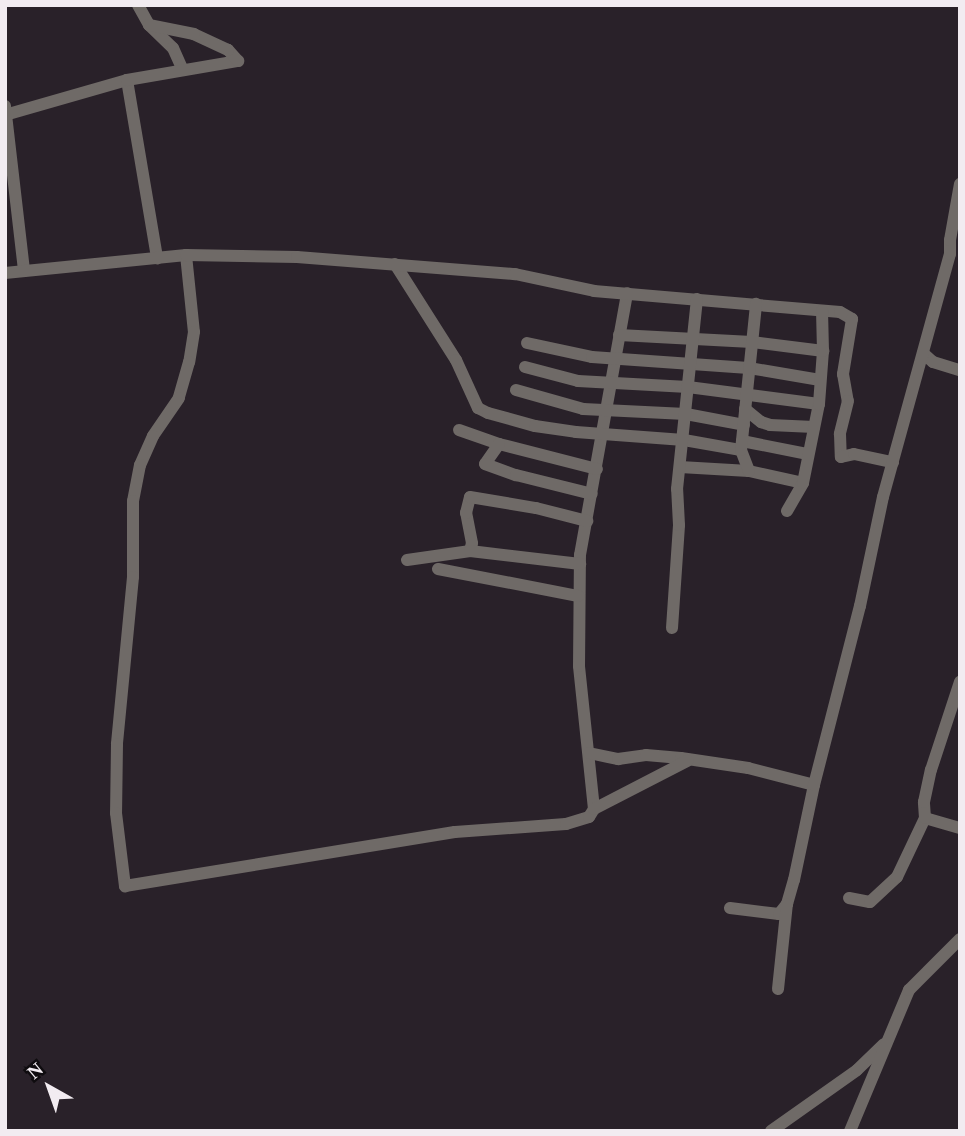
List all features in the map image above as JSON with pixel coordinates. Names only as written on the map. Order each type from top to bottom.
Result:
[{"type":"street","points":[[138,5],[149,25],[173,48],[183,70]]},
{"type":"street","points":[[24,271],[6,111],[127,80],[238,61],[228,50],[194,34],[149,25]]},
{"type":"street","points":[[127,80],[157,258]]},
{"type":"street","points":[[778,989],[787,904],[893,462],[950,254],[960,184]]},
{"type":"street","points":[[186,255],[194,332],[189,362],[179,398],[153,436],[140,465],[133,501],[133,577],[123,660],[117,758],[116,813],[125,886],[455,832],[581,822],[594,809],[687,761]]},
{"type":"street","points":[[5,273],[186,255],[395,264],[515,274],[583,289],[840,312],[852,319],[843,373],[848,401],[840,434],[841,457],[854,454],[893,462]]},
{"type":"street","points":[[395,264],[456,360],[478,408],[535,426],[594,435],[604,433],[684,440],[807,454]]},
{"type":"street","points":[[594,809],[579,666],[580,565],[604,433],[614,359],[628,293]]},
{"type":"street","points":[[672,628],[680,467],[697,299]]},
{"type":"street","points":[[748,471],[741,446],[757,304]]},
{"type":"street","points":[[787,511],[803,483],[819,404],[823,351],[822,311]]},
{"type":"street","points":[[619,335],[752,342],[823,351]]},
{"type":"street","points":[[527,343],[592,358],[750,368],[820,380]]},
{"type":"street","points":[[924,354],[933,362],[960,370]]},
{"type":"street","points":[[525,367],[578,381],[688,387],[819,404]]},
{"type":"street","points":[[516,390],[557,403],[607,412],[686,414],[744,425]]},
{"type":"street","points":[[745,409],[761,422],[771,425],[814,427]]},
{"type":"street","points":[[458,430],[499,444],[597,469]]},
{"type":"street","points":[[499,444],[485,464],[516,475],[592,494]]},
{"type":"street","points":[[729,469],[741,446]]},
{"type":"street","points":[[680,467],[748,471],[803,483]]},
{"type":"street","points":[[470,551],[472,543],[466,513],[470,497],[536,508],[587,521]]},
{"type":"street","points":[[407,560],[470,551],[580,565]]},
{"type":"street","points":[[438,569],[578,596]]},
{"type":"street","points":[[849,898],[870,902],[897,877],[925,818],[924,802],[932,770],[960,682]]},
{"type":"street","points":[[589,753],[618,759],[646,755],[748,768],[814,785]]},
{"type":"street","points":[[925,818],[960,828]]},
{"type":"street","points":[[730,908],[779,914],[787,904]]},
{"type":"street","points":[[850,1131],[914,981],[960,939]]},
{"type":"street","points":[[771,1131],[856,1070],[889,1038]]}]
